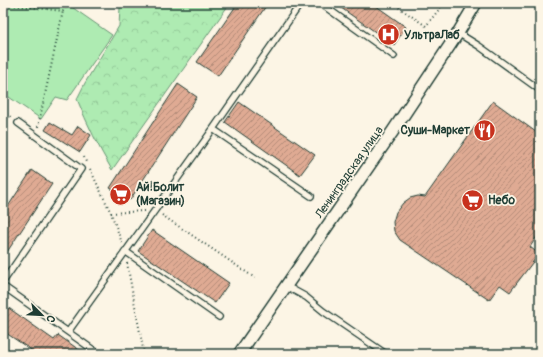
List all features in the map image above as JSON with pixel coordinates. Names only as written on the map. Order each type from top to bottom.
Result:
[{"type":"street","name":"Ленинградская улица","points":[[239,354],[393,131],[458,33],[471,5]]},
{"type":"lane","points":[[68,332],[301,3]]},
{"type":"lane","points":[[320,3],[394,56]]},
{"type":"lane","points":[[458,33],[479,46],[540,90]]},
{"type":"lane","points":[[3,282],[81,169],[18,123]]},
{"type":"lane","points":[[213,129],[311,196]]},
{"type":"lane","points":[[125,251],[219,317]]},
{"type":"lane","points":[[3,286],[99,354]]},
{"type":"lane","points":[[286,286],[306,297],[323,311],[386,354]]},
{"type":"path","points":[[36,136],[63,11],[69,3]]},
{"type":"path","points":[[392,3],[426,26],[444,3]]},
{"type":"path","points":[[3,4],[63,11]]},
{"type":"path","points":[[84,156],[111,213],[125,251],[144,354]]},
{"type":"path","points":[[111,213],[154,210],[255,278]]},
{"type":"green space","points":[[3,3],[66,3],[112,35],[67,100],[56,97],[41,119],[3,93]]},
{"type":"green space","points":[[123,3],[230,3],[112,170],[93,136],[77,99],[119,26],[120,8]]},
{"type":"building","points":[[238,3],[268,3],[218,76],[197,62]]},
{"type":"building","points":[[334,3],[372,3],[406,27],[394,45]]},
{"type":"building","points":[[178,84],[197,97],[130,200],[110,188]]},
{"type":"building","name":"Небо","points":[[493,101],[540,135],[540,232],[530,247],[539,254],[510,292],[500,285],[489,300],[400,240],[394,231],[393,222],[396,212],[403,203],[410,198],[418,196],[425,197]]},
{"type":"building","points":[[239,102],[315,155],[300,175],[225,122]]},
{"type":"building","points":[[50,122],[72,135],[78,126],[91,135],[80,152],[45,130]]},
{"type":"building","points":[[32,170],[52,184],[3,258],[3,214]]},
{"type":"building","points":[[152,230],[229,283],[215,303],[138,251]]},
{"type":"building","points":[[3,304],[54,340],[58,335],[85,354],[37,354],[3,331]]},
{"type":"place","name":"УльтраЛаб","points":[[389,35]]},
{"type":"place","name":"Суши-Маркет","points":[[485,130]]},
{"type":"place","name":"Ай!Болит (Магазин)","points":[[120,194]]},
{"type":"place","name":"Небо","points":[[473,200]]}]
